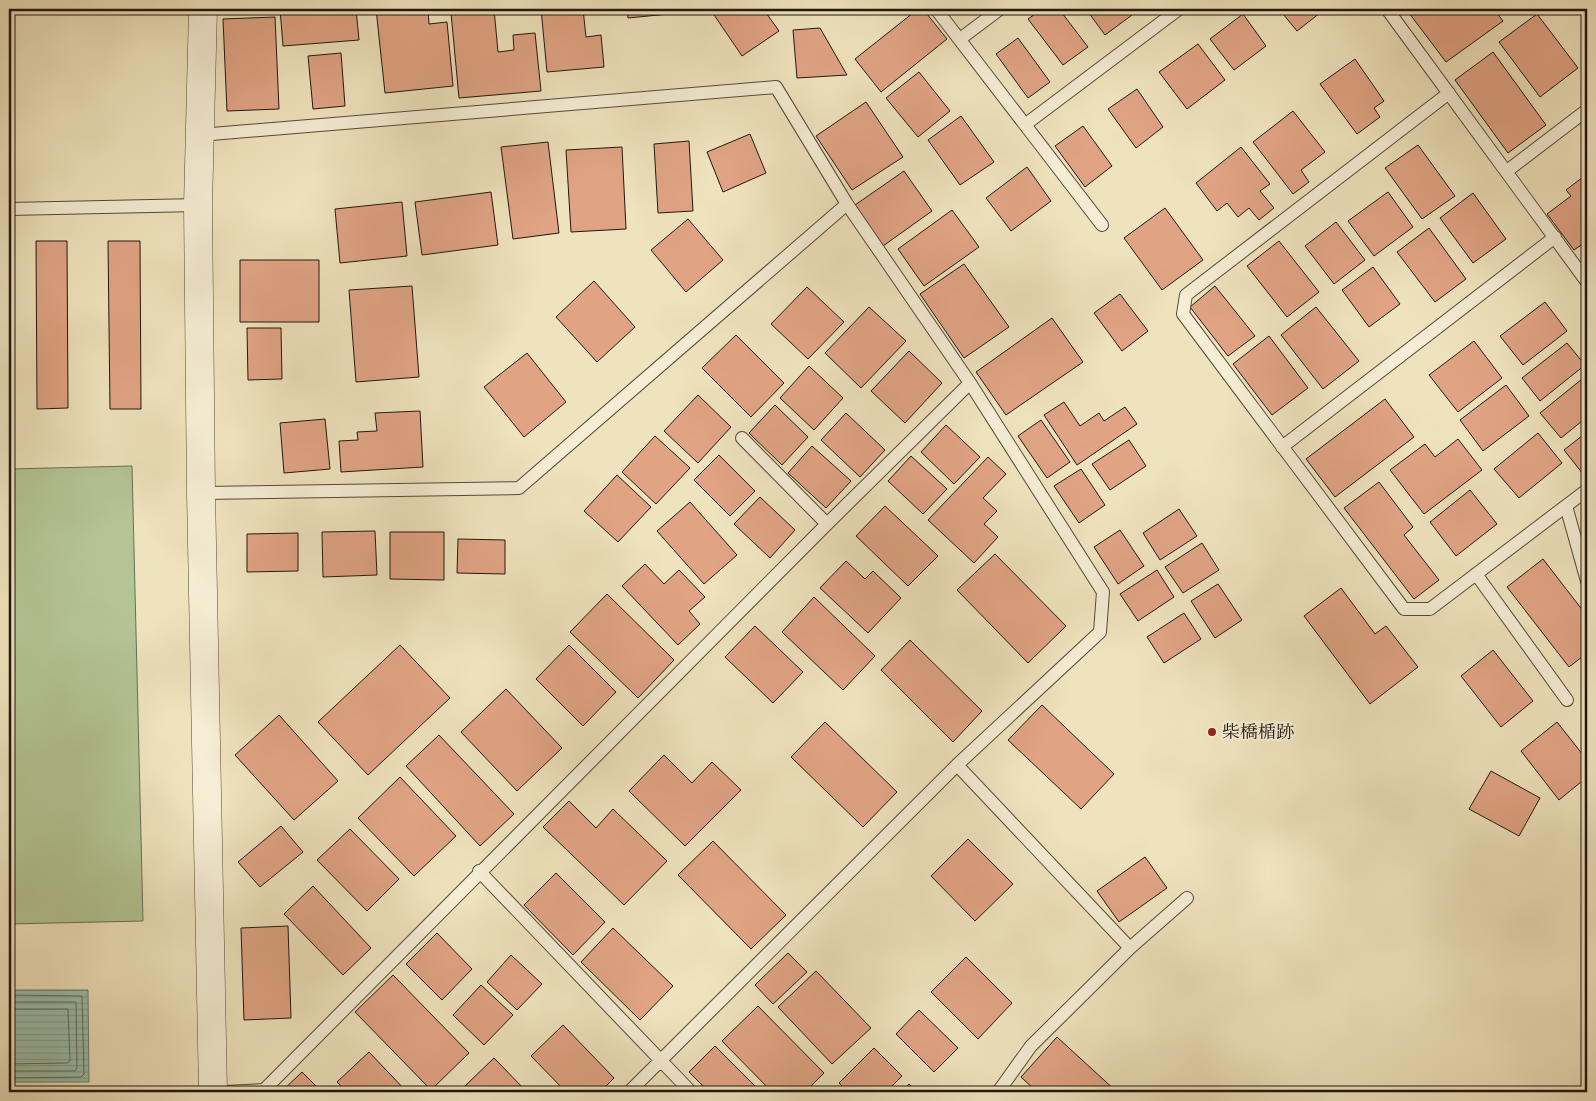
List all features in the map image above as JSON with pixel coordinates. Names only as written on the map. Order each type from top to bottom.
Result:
[{"type":"street","points":[[202,9],[198,205],[201,493],[213,1092]]},
{"type":"lane","points":[[936,9],[1102,225]]},
{"type":"lane","points":[[960,39],[1000,9]]},
{"type":"lane","points":[[1026,124],[1179,9]]},
{"type":"lane","points":[[1387,9],[1587,282]]},
{"type":"lane","points":[[200,135],[776,87],[846,204],[970,383],[1103,592],[1100,632],[957,765],[629,1092]]},
{"type":"lane","points":[[1449,93],[1186,296],[1183,314],[1404,609],[1430,609],[1587,490]]},
{"type":"lane","points":[[1507,171],[1587,110]]},
{"type":"lane","points":[[201,493],[519,488],[846,204]]},
{"type":"lane","points":[[9,208],[198,205]]},
{"type":"lane","points":[[1282,447],[1555,237]]},
{"type":"lane","points":[[225,1092],[264,1090],[480,871],[970,383]]},
{"type":"lane","points":[[742,438],[827,524]]},
{"type":"lane","points":[[1566,506],[1587,581]]},
{"type":"lane","points":[[1476,574],[1567,700]]},
{"type":"lane","points":[[957,765],[1130,948]]},
{"type":"lane","points":[[480,871],[660,1061],[692,1092]]},
{"type":"lane","points":[[998,1092],[1031,1046],[1130,948],[1187,898]]},
{"type":"shaded area","points":[[132,466],[143,921],[9,924],[9,469]]},
{"type":"water","points":[[9,990],[88,990],[89,1082],[9,1082]]},
{"type":"building","points":[[280,9],[356,9],[359,40],[283,46]]},
{"type":"building","points":[[376,9],[428,9],[429,24],[447,22],[453,86],[385,93]]},
{"type":"building","points":[[494,9],[498,52],[514,50],[513,35],[535,33],[541,91],[459,98],[451,13]]},
{"type":"building","points":[[541,9],[583,9],[586,37],[601,35],[604,67],[547,72]]},
{"type":"building","points":[[627,9],[679,9],[679,13],[628,18]]},
{"type":"building","points":[[710,9],[767,9],[764,10],[779,31],[742,56]]},
{"type":"building","points":[[918,9],[923,9],[947,39],[881,92],[855,59]]},
{"type":"building","points":[[1042,9],[1059,9],[1088,47],[1063,65],[1028,19]]},
{"type":"building","points":[[1086,9],[1128,9],[1132,15],[1105,35]]},
{"type":"building","points":[[1279,9],[1325,9],[1297,31]]},
{"type":"building","points":[[1406,9],[1494,9],[1503,21],[1446,62]]},
{"type":"building","points":[[1243,14],[1266,46],[1234,70],[1210,39]]},
{"type":"building","points":[[1537,14],[1578,68],[1540,97],[1499,42]]},
{"type":"building","points":[[275,17],[279,109],[227,111],[223,19]]},
{"type":"building","points":[[820,28],[847,75],[797,78],[793,30]]},
{"type":"building","points":[[1018,38],[1050,82],[1028,98],[996,54]]},
{"type":"building","points":[[1198,44],[1225,80],[1187,109],[1159,72]]},
{"type":"building","points":[[1493,52],[1546,125],[1508,153],[1455,80]]},
{"type":"building","points":[[341,53],[345,106],[313,109],[308,56]]},
{"type":"building","points":[[1355,59],[1384,101],[1374,108],[1380,117],[1357,134],[1320,84]]},
{"type":"building","points":[[919,72],[950,111],[918,137],[886,98]]},
{"type":"building","points":[[1137,89],[1163,127],[1136,148],[1108,109]]},
{"type":"building","points":[[866,102],[903,157],[852,190],[816,136]]},
{"type":"building","points":[[1293,111],[1325,152],[1301,170],[1309,182],[1293,194],[1253,142]]},
{"type":"building","points":[[961,116],[994,162],[960,185],[928,140]]},
{"type":"building","points":[[1083,126],[1112,166],[1085,187],[1055,146]]},
{"type":"building","points":[[750,134],[766,173],[723,192],[707,152]]},
{"type":"building","points":[[9,140],[11,140],[10,195],[9,195]]},
{"type":"building","points":[[689,141],[693,211],[658,213],[654,144]]},
{"type":"building","points":[[548,142],[559,233],[513,239],[501,147]]},
{"type":"building","points":[[1418,145],[1455,196],[1422,219],[1385,168]]},
{"type":"building","points":[[622,147],[626,229],[571,232],[566,150]]},
{"type":"building","points":[[1241,147],[1270,184],[1260,191],[1274,208],[1259,220],[1249,208],[1238,217],[1227,203],[1217,211],[1196,183]]},
{"type":"building","points":[[1027,167],[1051,201],[1011,231],[986,198]]},
{"type":"building","points":[[904,171],[932,211],[883,246],[855,205]]},
{"type":"building","points":[[1587,174],[1587,241],[1574,250],[1547,214],[1571,196],[1566,190]]},
{"type":"building","points":[[491,192],[498,245],[422,255],[415,202]]},
{"type":"building","points":[[1388,192],[1413,227],[1374,256],[1348,221]]},
{"type":"building","points":[[1473,193],[1506,239],[1473,263],[1440,218]]},
{"type":"building","points":[[402,202],[407,256],[340,263],[335,209]]},
{"type":"building","points":[[1165,208],[1203,260],[1162,290],[1124,238]]},
{"type":"building","points":[[952,210],[979,247],[924,286],[898,249]]},
{"type":"building","points":[[688,219],[723,260],[686,292],[651,250]]},
{"type":"building","points":[[1336,222],[1365,260],[1334,284],[1305,246]]},
{"type":"building","points":[[1429,228],[1466,279],[1435,302],[1397,252]]},
{"type":"building","points":[[36,241],[67,241],[68,408],[37,409]]},
{"type":"building","points":[[108,241],[140,241],[141,409],[110,409]]},
{"type":"building","points":[[1279,241],[1319,292],[1287,317],[1247,266]]},
{"type":"building","points":[[240,260],[319,260],[319,322],[240,322]]},
{"type":"building","points":[[964,264],[1009,327],[964,358],[920,294]]},
{"type":"building","points":[[1373,267],[1400,304],[1369,327],[1342,290]]},
{"type":"building","points":[[594,281],[635,327],[597,362],[556,317]]},
{"type":"building","points":[[412,286],[419,377],[356,382],[349,290]]},
{"type":"building","points":[[1215,286],[1255,336],[1228,356],[1190,307]]},
{"type":"building","points":[[807,287],[844,322],[808,359],[771,324]]},
{"type":"building","points":[[1120,294],[1148,331],[1122,351],[1094,313]]},
{"type":"building","points":[[1545,302],[1567,331],[1523,365],[1500,336]]},
{"type":"building","points":[[869,307],[906,341],[861,388],[825,353]]},
{"type":"building","points":[[1316,307],[1359,361],[1323,389],[1281,335]]},
{"type":"building","points":[[1052,318],[1083,362],[1006,415],[976,372]]},
{"type":"building","points":[[247,328],[281,328],[282,379],[248,380]]},
{"type":"building","points":[[736,335],[784,383],[751,417],[702,368]]},
{"type":"building","points":[[1269,336],[1308,388],[1272,415],[1233,364]]},
{"type":"building","points":[[1474,341],[1502,378],[1458,412],[1429,375]]},
{"type":"building","points":[[1567,343],[1585,365],[1540,401],[1522,378]]},
{"type":"building","points":[[909,351],[942,383],[905,423],[871,391]]},
{"type":"building","points":[[527,353],[566,402],[524,437],[484,387]]},
{"type":"building","points":[[809,366],[843,398],[814,430],[780,398]]},
{"type":"building","points":[[1587,375],[1587,417],[1561,438],[1540,413]]},
{"type":"building","points":[[1506,385],[1529,416],[1483,451],[1460,420]]},
{"type":"building","points":[[698,395],[731,427],[698,463],[664,431]]},
{"type":"building","points":[[1385,399],[1414,437],[1335,497],[1306,459]]},
{"type":"building","points":[[1064,402],[1080,426],[1099,413],[1104,421],[1125,407],[1137,424],[1077,465],[1044,415]]},
{"type":"building","points":[[775,405],[808,437],[782,465],[749,433]]},
{"type":"building","points":[[420,411],[423,467],[341,472],[339,441],[358,440],[357,432],[377,431],[375,413]]},
{"type":"building","points":[[846,413],[885,450],[860,477],[821,440]]},
{"type":"building","points":[[325,419],[330,469],[284,473],[280,423]]},
{"type":"building","points":[[1041,420],[1070,462],[1047,478],[1018,436]]},
{"type":"building","points":[[946,425],[980,457],[954,484],[921,452]]},
{"type":"building","points":[[1587,432],[1587,471],[1583,474],[1564,450]]},
{"type":"building","points":[[1538,433],[1562,463],[1519,498],[1494,469]]},
{"type":"building","points":[[655,436],[690,468],[656,504],[622,472]]},
{"type":"building","points":[[1458,439],[1482,470],[1424,514],[1390,470],[1425,444],[1435,457]]},
{"type":"building","points":[[1129,440],[1146,466],[1110,490],[1092,464]]},
{"type":"building","points":[[812,446],[851,481],[826,508],[788,473]]},
{"type":"building","points":[[719,455],[755,491],[730,516],[694,480]]},
{"type":"building","points":[[911,456],[947,489],[923,514],[888,481]]},
{"type":"building","points":[[988,457],[1006,474],[983,498],[997,511],[984,524],[998,537],[974,563],[928,520]]},
{"type":"building","points":[[1081,469],[1105,505],[1079,523],[1054,486]]},
{"type":"building","points":[[617,475],[651,507],[618,542],[584,511]]},
{"type":"building","points":[[1379,482],[1413,527],[1404,535],[1439,580],[1414,599],[1344,508]]},
{"type":"building","points":[[1470,490],[1497,524],[1456,556],[1430,522]]},
{"type":"building","points":[[760,497],[795,530],[770,558],[734,524]]},
{"type":"building","points":[[690,502],[737,555],[704,584],[657,531]]},
{"type":"building","points":[[885,506],[938,556],[908,586],[856,536]]},
{"type":"building","points":[[1179,509],[1197,536],[1160,560],[1143,533]]},
{"type":"building","points":[[1120,530],[1144,566],[1118,584],[1094,547]]},
{"type":"building","points":[[375,531],[377,575],[323,577],[322,532]]},
{"type":"building","points":[[390,532],[444,532],[444,580],[390,579]]},
{"type":"building","points":[[298,533],[298,571],[247,572],[247,534]]},
{"type":"building","points":[[458,539],[505,540],[505,574],[457,573]]},
{"type":"building","points":[[1202,543],[1219,570],[1183,593],[1165,567]]},
{"type":"building","points":[[995,554],[1066,626],[1028,663],[957,590]]},
{"type":"building","points":[[1543,559],[1587,616],[1587,653],[1569,667],[1507,587]]},
{"type":"building","points":[[846,561],[865,579],[873,571],[901,598],[868,633],[820,588]]},
{"type":"building","points":[[645,564],[664,584],[679,570],[705,597],[689,611],[700,624],[678,645],[622,586]]},
{"type":"building","points":[[1157,570],[1174,597],[1138,621],[1120,594]]},
{"type":"building","points":[[1218,584],[1242,620],[1215,638],[1191,601]]},
{"type":"building","points":[[1341,588],[1375,634],[1386,626],[1418,667],[1370,704],[1304,616]]},
{"type":"building","points":[[607,594],[674,660],[638,698],[570,632]]},
{"type":"building","points":[[814,597],[875,656],[843,690],[782,632]]},
{"type":"building","points":[[1184,613],[1201,639],[1164,663],[1147,637]]},
{"type":"building","points":[[755,626],[803,672],[773,703],[725,657]]},
{"type":"building","points":[[910,640],[982,711],[953,742],[881,670]]},
{"type":"building","points":[[400,645],[450,698],[368,775],[318,722]]},
{"type":"building","points":[[569,645],[616,692],[583,726],[536,679]]},
{"type":"building","points":[[1493,650],[1533,701],[1501,727],[1461,676]]},
{"type":"building","points":[[506,689],[562,748],[517,791],[461,732]]},
{"type":"building","points":[[1042,705],[1114,774],[1081,809],[1008,740]]},
{"type":"building","points":[[279,715],[338,781],[294,820],[235,755]]},
{"type":"building","points":[[825,722],[897,792],[863,827],[791,757]]},
{"type":"building","points":[[1557,722],[1587,760],[1587,777],[1559,800],[1521,751]]},
{"type":"building","points":[[439,735],[514,814],[480,846],[406,766]]},
{"type":"building","points":[[664,755],[692,783],[712,762],[741,790],[685,846],[629,791]]},
{"type":"building","points":[[1491,771],[1540,798],[1519,836],[1469,809]]},
{"type":"building","points":[[400,777],[456,836],[414,876],[358,818]]},
{"type":"building","points":[[569,801],[596,828],[613,809],[667,861],[624,905],[543,827]]},
{"type":"building","points":[[281,826],[303,852],[260,887],[238,862]]},
{"type":"building","points":[[350,829],[399,879],[367,911],[317,860]]},
{"type":"building","points":[[968,839],[1013,884],[975,921],[931,876]]},
{"type":"building","points":[[713,841],[786,915],[751,949],[678,875]]},
{"type":"building","points":[[1145,857],[1167,888],[1119,922],[1097,891]]},
{"type":"building","points":[[556,873],[605,922],[573,955],[524,905]]},
{"type":"building","points":[[313,886],[371,948],[343,975],[284,914]]},
{"type":"building","points":[[288,926],[291,1018],[244,1020],[241,928]]},
{"type":"building","points":[[613,928],[673,986],[640,1020],[581,962]]},
{"type":"building","points":[[437,933],[472,969],[442,1000],[406,964]]},
{"type":"building","points":[[788,953],[807,972],[773,1004],[755,985]]},
{"type":"building","points":[[511,955],[542,984],[517,1010],[487,982]]},
{"type":"building","points":[[966,957],[1012,1003],[978,1039],[931,992]]},
{"type":"building","points":[[816,971],[871,1028],[832,1064],[778,1007]]},
{"type":"building","points":[[393,975],[469,1053],[431,1090],[355,1012]]},
{"type":"building","points":[[481,985],[513,1015],[484,1045],[453,1015]]},
{"type":"building","points":[[758,1006],[824,1073],[805,1092],[772,1092],[722,1041]]},
{"type":"building","points":[[919,1010],[958,1048],[934,1072],[896,1034]]},
{"type":"building","points":[[563,1025],[614,1078],[600,1092],[566,1092],[531,1056]]},
{"type":"building","points":[[1057,1037],[1117,1092],[1037,1092],[1021,1077]]},
{"type":"building","points":[[715,1046],[761,1092],[709,1092],[689,1072]]},
{"type":"building","points":[[874,1048],[902,1076],[886,1092],[848,1092],[839,1083]]},
{"type":"building","points":[[369,1052],[407,1092],[347,1092],[337,1082]]},
{"type":"building","points":[[494,1058],[527,1092],[471,1092],[465,1086]]},
{"type":"building","points":[[302,1072],[322,1092],[281,1092]]},
{"type":"building","points":[[909,1084],[918,1092],[902,1092]]},
{"type":"place","name":"柴橋楯跡","points":[[1212,732]]}]
